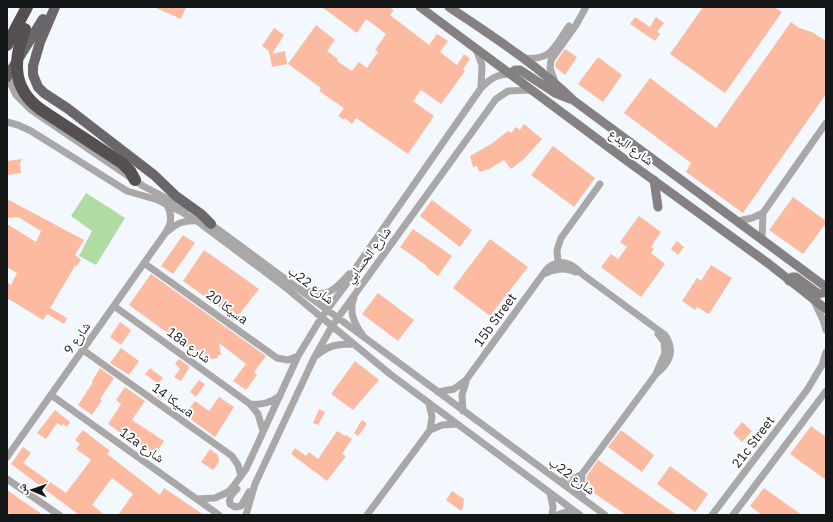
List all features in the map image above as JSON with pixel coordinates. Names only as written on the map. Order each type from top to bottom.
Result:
[{"type":"highway","points":[[7,45],[27,7]]},
{"type":"highway","points":[[35,7],[25,29],[17,56],[18,76],[26,95],[35,105],[46,113],[122,163],[130,171],[135,180]]},
{"type":"main road","points":[[7,76],[29,43],[50,7]]},
{"type":"main road","points":[[55,7],[40,42],[33,66],[33,75],[38,87],[154,175],[176,196],[201,214],[211,224]]},
{"type":"main road","name":"شارع البدع","points":[[420,7],[826,309]]},
{"type":"main road","name":"شارع البدع","points":[[449,7],[555,82],[573,100],[826,287]]},
{"type":"main road","points":[[510,74],[515,70],[520,70],[555,93],[573,100]]},
{"type":"main road","points":[[654,180],[658,207]]},
{"type":"main road","points":[[789,281],[792,277],[796,276],[819,294],[826,290]]},
{"type":"street","points":[[522,58],[538,58],[547,55],[576,17],[585,8]]},
{"type":"street","points":[[555,82],[550,68],[551,60],[576,25],[585,8]]},
{"type":"street","points":[[476,49],[482,65],[481,88]]},
{"type":"street","name":"شارع الحسابي","points":[[197,499],[209,499],[222,496],[232,488],[241,476],[246,469],[298,356],[321,318],[351,278],[355,269],[481,88],[494,77],[510,74]]},
{"type":"street","name":"شارع 22ب","points":[[7,76],[16,95],[30,110],[152,191],[180,205],[211,224],[604,515]]},
{"type":"street","name":"شارع الحسابي","points":[[246,515],[255,484],[314,358],[337,318],[496,99],[508,91],[531,90]]},
{"type":"street","name":"شارع 22ب","points":[[7,122],[31,131],[127,191],[167,204],[197,221],[285,287],[390,374],[578,513]]},
{"type":"street","points":[[738,221],[752,218],[763,213],[826,123]]},
{"type":"street","points":[[559,481],[571,480],[582,474],[669,358],[670,346],[665,335],[654,325],[648,323],[582,274],[571,264],[558,263],[557,250],[561,238],[600,184]]},
{"type":"street","name":"شارع 9","points":[[7,457],[166,232],[170,224],[171,216],[167,204]]},
{"type":"street","points":[[762,239],[763,213]]},
{"type":"street","name":"شارع 9","points":[[166,232],[180,223],[186,221],[197,221]]},
{"type":"street","name":"سيكا 20a","points":[[144,263],[277,358],[288,360],[298,356]]},
{"type":"street","name":"15b Street","points":[[438,392],[454,389],[466,380],[549,267],[558,263]]},
{"type":"street","points":[[543,275],[561,268],[569,269],[582,274]]},
{"type":"street","points":[[293,286],[311,293],[324,294],[336,288],[355,269]]},
{"type":"street","points":[[355,292],[352,303],[353,319],[356,326],[366,338]]},
{"type":"street","points":[[813,299],[826,330]]},
{"type":"street","name":"18a شارع","points":[[114,306],[250,404],[258,414],[263,431]]},
{"type":"street","points":[[314,358],[323,350],[334,345],[354,344]]},
{"type":"street","name":"سيكا 14a","points":[[83,350],[232,456],[238,464],[241,476]]},
{"type":"street","name":"21c Street","points":[[812,382],[822,365],[826,352]]},
{"type":"street","name":"21c Street","points":[[712,515],[812,382],[826,367]]},
{"type":"street","name":"15b Street","points":[[463,411],[462,395],[466,380]]},
{"type":"street","points":[[733,515],[826,391]]},
{"type":"street","name":"12a شارع","points":[[51,395],[220,515]]},
{"type":"street","points":[[250,404],[264,404],[280,396]]},
{"type":"street","points":[[367,515],[430,430],[432,417],[429,403]]},
{"type":"street","points":[[430,430],[442,425],[457,424]]},
{"type":"street","points":[[246,469],[241,484],[230,497],[230,504],[235,507],[241,506],[255,484]]},
{"type":"street","points":[[582,474],[581,487],[583,499]]},
{"type":"street","points":[[7,479],[59,515]]},
{"type":"street","points":[[550,493],[553,507],[552,515]]},
{"type":"street","points":[[557,515],[566,512],[578,513]]},
{"type":"green space","points":[[86,193],[125,218],[96,265],[79,256],[92,231],[71,216]]},
{"type":"building","points":[[154,7],[186,7],[181,19]]},
{"type":"building","points":[[322,7],[389,7],[394,10],[390,15],[429,45],[437,34],[448,41],[440,52],[457,65],[464,54],[470,59],[463,69],[465,71],[441,104],[421,90],[413,101],[434,116],[408,154],[356,118],[352,124],[345,118],[344,120],[338,116],[344,108],[319,91],[321,88],[288,64],[316,25],[335,40],[327,51],[338,59],[337,61],[352,71],[359,62],[367,68],[378,52],[375,50],[386,34],[366,19],[357,33]]},
{"type":"building","points":[[703,7],[774,7],[782,12],[725,93],[670,54]]},
{"type":"building","points":[[635,17],[650,27],[656,17],[664,23],[657,32],[660,34],[655,41],[630,24]]},
{"type":"building","points":[[791,22],[799,28],[812,32],[826,41],[826,94],[743,213],[686,172],[691,163],[624,113],[650,78],[716,128]]},
{"type":"building","points":[[274,28],[284,35],[272,54],[285,51],[287,64],[272,67],[269,51],[262,46]]},
{"type":"building","points":[[565,49],[577,57],[565,75],[555,67],[556,62]]},
{"type":"building","points":[[598,57],[622,75],[603,102],[578,84]]},
{"type":"building","points":[[524,124],[542,139],[525,158],[511,169],[504,160],[489,169],[479,172],[477,166],[473,167],[470,156],[491,144],[508,131],[511,133],[516,127],[520,130]]},
{"type":"building","points":[[553,146],[595,178],[574,207],[531,175]]},
{"type":"building","points":[[22,159],[20,163],[21,173],[7,175],[7,161]]},
{"type":"building","points":[[793,197],[826,221],[803,254],[769,230]]},
{"type":"building","points":[[7,199],[84,240],[75,255],[81,259],[76,267],[75,266],[50,308],[67,318],[64,324],[47,314],[43,320],[7,298],[7,282],[11,285],[17,273],[7,267],[7,224],[36,242],[41,231],[18,217],[7,218]]},
{"type":"building","points":[[432,200],[472,230],[460,247],[420,216]]},
{"type":"building","points":[[639,216],[661,232],[651,247],[654,249],[651,253],[665,264],[641,297],[601,267],[611,254],[618,259],[627,247],[620,242]]},
{"type":"building","points":[[413,229],[452,256],[438,276],[426,267],[427,266],[400,247]]},
{"type":"building","points":[[183,235],[195,243],[173,274],[161,266]]},
{"type":"building","points":[[490,239],[528,267],[490,316],[453,288]]},
{"type":"building","points":[[677,241],[684,247],[678,255],[671,249]]},
{"type":"building","points":[[204,250],[259,289],[234,321],[228,317],[230,315],[183,281]]},
{"type":"building","points":[[711,265],[732,278],[709,314],[697,307],[695,310],[682,301],[697,278],[701,281]]},
{"type":"building","points":[[151,274],[266,356],[254,372],[257,375],[246,390],[233,381],[246,364],[219,343],[221,355],[218,355],[218,358],[204,360],[204,357],[201,357],[200,352],[195,353],[129,305]]},
{"type":"building","points":[[378,293],[414,320],[398,341],[362,314]]},
{"type":"building","points":[[120,322],[131,330],[121,345],[110,337]]},
{"type":"building","points":[[121,348],[139,361],[129,375],[110,363]]},
{"type":"building","points":[[179,359],[190,367],[181,381],[174,377],[180,369],[175,363]]},
{"type":"building","points":[[355,361],[379,380],[353,410],[331,394]]},
{"type":"building","points":[[100,368],[114,378],[100,399],[102,400],[92,415],[78,405]]},
{"type":"building","points":[[150,368],[163,378],[158,384],[145,374]]},
{"type":"building","points":[[199,380],[205,384],[196,397],[190,392]]},
{"type":"building","points":[[125,387],[145,401],[132,420],[164,441],[155,454],[141,444],[140,446],[108,424],[121,404],[116,400]]},
{"type":"building","points":[[157,387],[166,393],[161,400],[153,393]]},
{"type":"building","points":[[219,397],[234,407],[215,437],[185,415],[195,401],[209,411]]},
{"type":"building","points":[[319,409],[325,412],[318,425],[313,423]]},
{"type":"building","points":[[55,410],[70,422],[67,427],[63,424],[62,426],[57,423],[46,439],[37,433]]},
{"type":"building","points":[[362,420],[367,424],[358,436],[354,433]]},
{"type":"building","points":[[742,422],[752,431],[742,442],[733,433]]},
{"type":"building","points":[[811,426],[826,437],[826,480],[790,454]]},
{"type":"building","points":[[83,430],[110,451],[107,454],[160,495],[164,488],[204,515],[118,515],[133,494],[112,478],[92,505],[105,515],[79,515],[11,464],[23,447],[31,453],[23,463],[66,493],[91,460],[76,449],[80,444],[75,440]]},
{"type":"building","points":[[621,430],[654,455],[642,472],[608,447]]},
{"type":"building","points":[[337,431],[352,439],[342,454],[346,456],[327,481],[291,454],[295,448],[306,456],[309,452],[318,459]]},
{"type":"building","points":[[210,449],[218,455],[219,462],[213,470],[201,462]]},
{"type":"building","points":[[598,460],[677,515],[626,515],[591,491],[594,487],[586,481],[587,476]]},
{"type":"building","points":[[670,466],[708,494],[695,512],[657,484]]},
{"type":"building","points":[[764,488],[802,515],[762,515],[750,506]]},
{"type":"building","points":[[7,490],[43,515],[11,515],[7,512]]},
{"type":"building","points":[[452,491],[464,499],[461,511],[446,500]]}]
